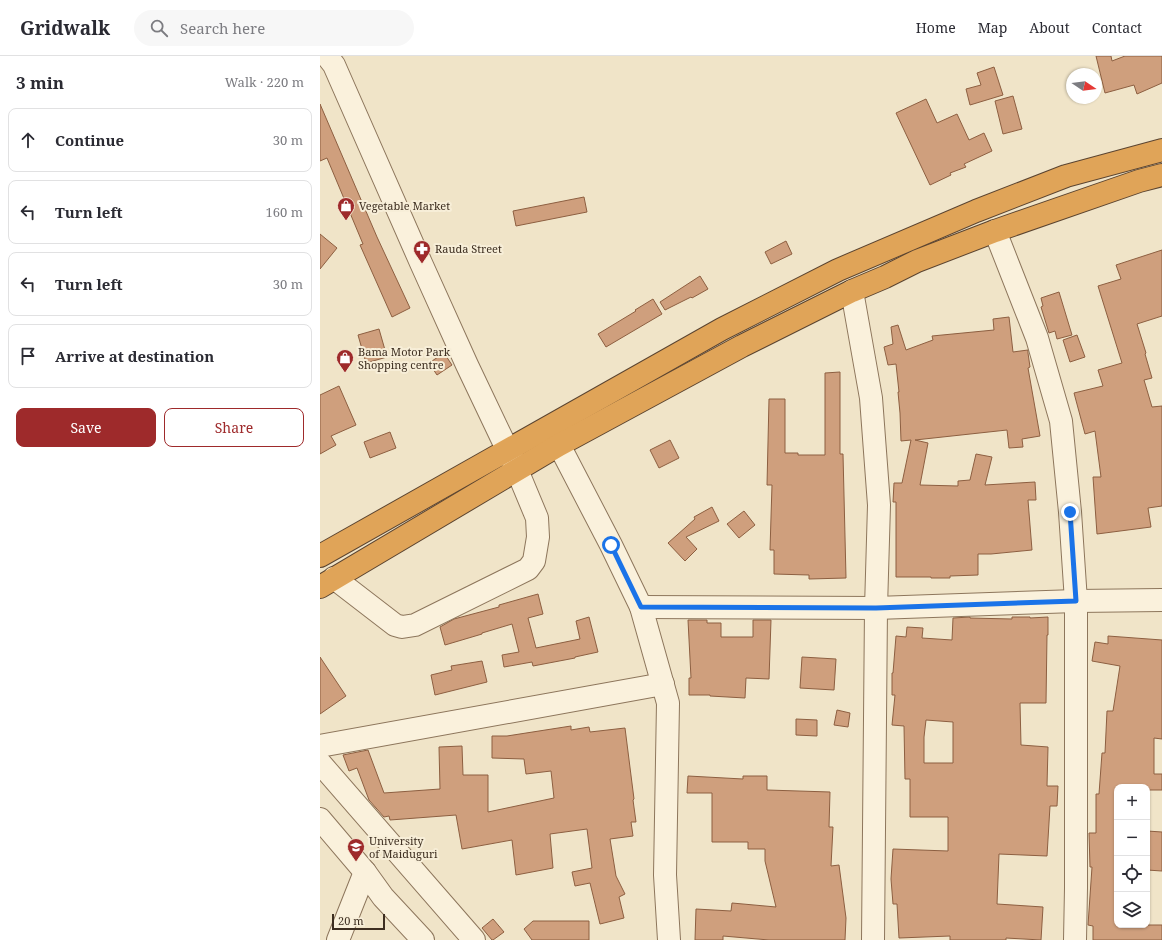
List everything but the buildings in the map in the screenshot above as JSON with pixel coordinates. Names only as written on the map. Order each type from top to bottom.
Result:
[{"type":"highway","points":[[1162,150],[1059,178],[976,211],[838,270],[722,329],[321,556],[327,582],[559,445],[742,346],[852,290],[885,278],[917,261],[995,231],[1139,181],[1162,175]]},
{"type":"highway","points":[[777,301],[788,322]]},
{"type":"street","points":[[327,56],[334,65],[418,256],[517,470],[537,518],[538,536],[534,561],[528,569],[415,625],[402,627],[395,625],[327,582]]},
{"type":"street","points":[[995,231],[1037,338],[1061,421],[1070,512],[1076,601],[1075,940]]},
{"type":"street","points":[[852,290],[872,405],[879,505],[876,608],[873,940]]},
{"type":"street","points":[[559,445],[611,545],[641,607],[668,704],[665,875],[669,940]]},
{"type":"street","points":[[641,607],[876,608],[1076,601],[1162,600]]},
{"type":"street","points":[[320,746],[663,684]]},
{"type":"street","points":[[320,763],[474,940]]},
{"type":"street","points":[[320,819],[365,872],[383,897],[423,940]]},
{"type":"street","points":[[338,940],[365,872]]},
{"type":"place","name":"Vegetable Market","points":[[346,221]]},
{"type":"place","name":"Rauda Street","points":[[422,264]]},
{"type":"place","name":"Bama Motor Park Shopping centre","points":[[345,373]]},
{"type":"place","name":"University of Maiduguri","points":[[356,862]]},
{"type":"route","points":[[611,545],[641,607],[876,608],[1076,601],[1070,512]]}]
